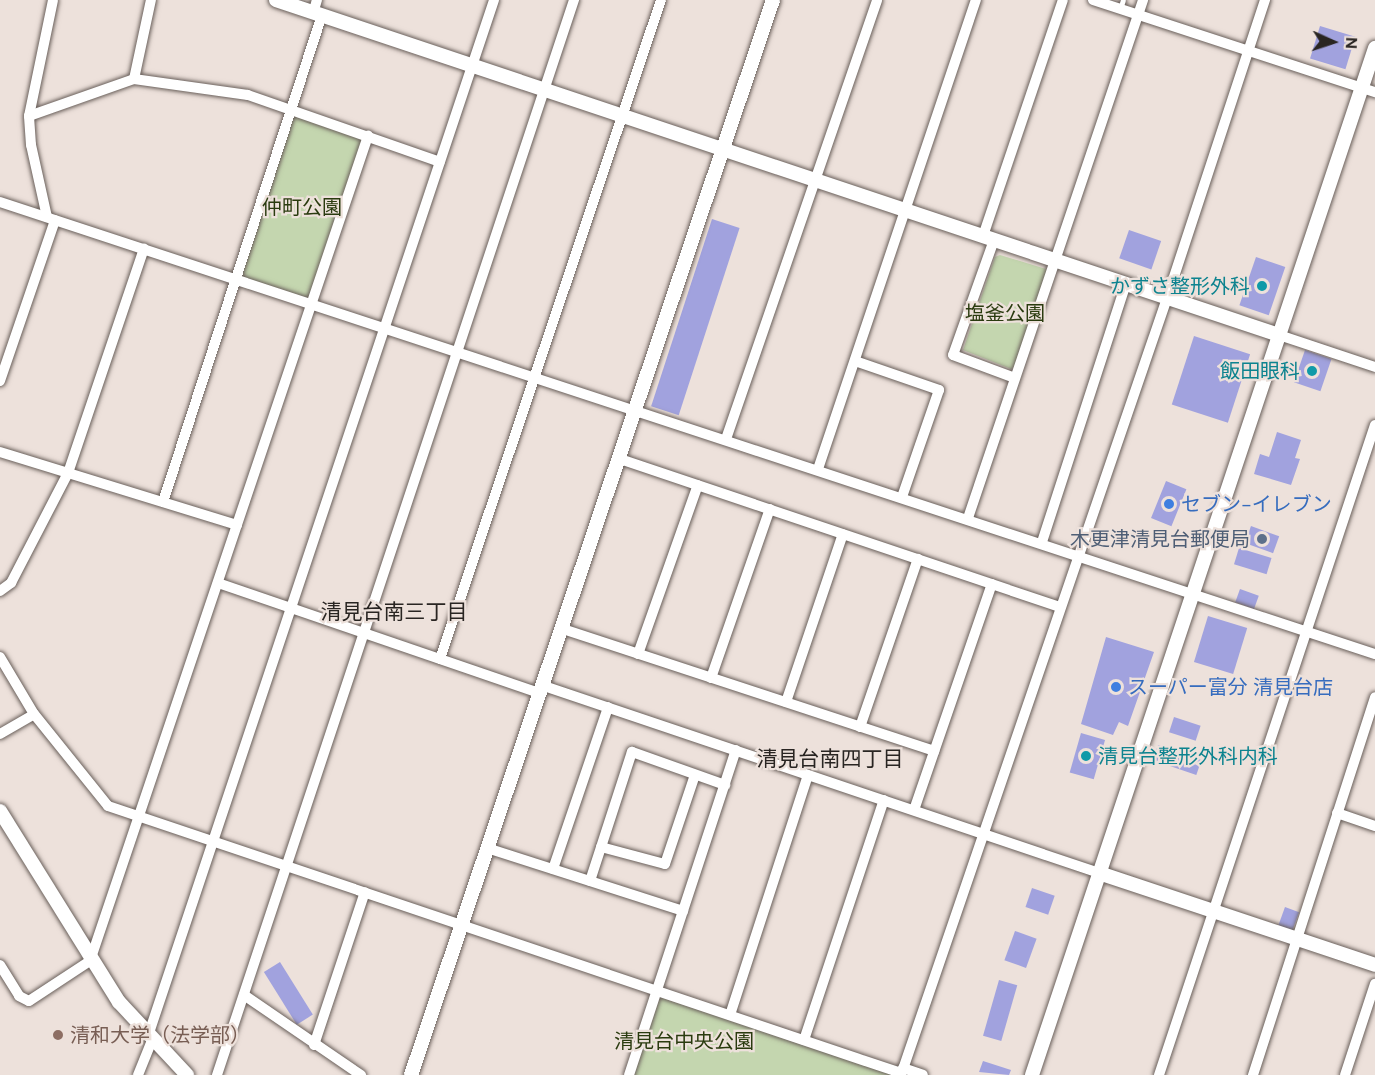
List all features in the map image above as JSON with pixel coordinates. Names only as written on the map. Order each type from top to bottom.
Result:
[{"type":"street","points":[[0,381],[51,218],[31,145],[29,116],[53,0]]},
{"type":"street","points":[[135,79],[151,0]]},
{"type":"street","points":[[276,0],[317,9],[472,66],[1375,367]]},
{"type":"street","points":[[138,1075],[213,841],[494,0]]},
{"type":"street","points":[[217,1075],[574,0]]},
{"type":"street","points":[[440,659],[661,0]]},
{"type":"street","points":[[411,1075],[720,148],[773,0]]},
{"type":"street","points":[[726,439],[877,0]]},
{"type":"street","points":[[818,469],[976,0]]},
{"type":"street","points":[[1015,378],[953,355],[1063,0]]},
{"type":"street","points":[[1092,0],[1122,5],[1138,15],[1368,89]]},
{"type":"street","points":[[968,518],[1143,0]]},
{"type":"street","points":[[902,1072],[1167,298],[1265,0]]},
{"type":"street","points":[[163,502],[293,108],[317,9]]},
{"type":"street","points":[[1032,1075],[1279,335],[1368,89],[1375,48]]},
{"type":"street","points":[[29,116],[135,79],[248,95],[293,108],[440,162]]},
{"type":"street","points":[[0,965],[19,996],[29,1000],[90,961],[368,136]]},
{"type":"street","points":[[0,201],[1192,591],[1375,654]]},
{"type":"street","points":[[0,591],[11,583],[68,472],[144,249]]},
{"type":"street","points":[[1042,542],[1126,284]]},
{"type":"street","points":[[855,361],[939,390],[902,497]]},
{"type":"street","points":[[1159,1075],[1375,425]]},
{"type":"street","points":[[0,452],[237,525]]},
{"type":"street","points":[[617,458],[1061,607]]},
{"type":"street","points":[[639,654],[698,485]]},
{"type":"street","points":[[711,678],[770,509]]},
{"type":"street","points":[[786,702],[843,534]]},
{"type":"street","points":[[860,727],[918,559]]},
{"type":"street","points":[[218,583],[440,659],[608,707],[1375,965]]},
{"type":"street","points":[[914,810],[992,584]]},
{"type":"street","points":[[560,628],[934,751]]},
{"type":"street","points":[[0,657],[34,714],[108,806],[804,1040],[902,1072],[923,1075]]},
{"type":"street","points":[[1253,1075],[1295,938],[1375,697]]},
{"type":"street","points":[[553,869],[608,707]]},
{"type":"street","points":[[0,734],[34,714]]},
{"type":"street","points":[[629,1075],[736,750]]},
{"type":"street","points":[[590,881],[632,752],[725,786]]},
{"type":"street","points":[[601,847],[665,864],[695,775]]},
{"type":"street","points":[[730,1015],[808,775]]},
{"type":"street","points":[[804,1040],[885,800]]},
{"type":"street","points":[[0,811],[90,961],[150,1038],[187,1075]]},
{"type":"street","points":[[1337,813],[1375,826]]},
{"type":"street","points":[[487,848],[683,911]]},
{"type":"street","points":[[314,1045],[364,892]]},
{"type":"street","points":[[1345,1075],[1375,984]]},
{"type":"street","points":[[244,995],[361,1075]]},
{"type":"green space","name":"仲町公園","points":[[293,108],[368,135],[307,305],[231,277]]},
{"type":"green space","name":"塩釜公園","points":[[1000,255],[1046,269],[1047,275],[1015,367],[1011,369],[963,350],[995,257]]},
{"type":"green space","name":"清見台中央公園","points":[[660,997],[893,1075],[634,1075]]},
{"type":"building","points":[[1320,26],[1355,37],[1345,69],[1310,59]]},
{"type":"building","points":[[712,219],[740,228],[679,415],[651,406]]},
{"type":"building","points":[[1129,230],[1161,241],[1151,269],[1119,258]]},
{"type":"building","name":"かずさ整形外科","points":[[1256,257],[1285,267],[1269,315],[1239,305]]},
{"type":"building","points":[[1194,336],[1250,354],[1228,423],[1172,404]]},
{"type":"building","name":"飯田眼科","points":[[1305,350],[1331,359],[1320,391],[1294,382]]},
{"type":"building","points":[[1277,432],[1301,440],[1295,458],[1300,459],[1291,485],[1254,474],[1260,454],[1269,457]]},
{"type":"building","name":"セブン-イレブン","points":[[1166,481],[1186,489],[1171,526],[1151,518]]},
{"type":"building","points":[[1251,526],[1279,536],[1273,553],[1245,543]]},
{"type":"building","points":[[1239,548],[1272,558],[1267,574],[1234,564]]},
{"type":"building","points":[[1240,589],[1259,596],[1254,609],[1235,602]]},
{"type":"building","points":[[1208,616],[1247,628],[1233,674],[1194,662]]},
{"type":"building","name":"スーパー富分 清見台店","points":[[1106,637],[1154,652],[1128,726],[1119,722],[1113,735],[1081,724]]},
{"type":"building","points":[[1174,717],[1201,726],[1196,741],[1169,732]]},
{"type":"building","name":"清見台整形外科内科","points":[[1081,733],[1105,740],[1094,779],[1070,772]]},
{"type":"building","points":[[1158,745],[1201,760],[1196,775],[1153,760]]},
{"type":"building","points":[[1032,888],[1055,896],[1048,915],[1025,907]]},
{"type":"building","points":[[1285,907],[1299,912],[1292,933],[1277,928]]},
{"type":"building","points":[[1015,931],[1037,939],[1026,968],[1004,960]]},
{"type":"building","points":[[280,962],[313,1015],[297,1025],[264,972]]},
{"type":"building","points":[[999,980],[1017,985],[1001,1041],[983,1036]]},
{"type":"building","points":[[983,1061],[1011,1070],[1009,1075],[979,1072]]},
{"type":"place","name":"かずさ整形外科","points":[[1262,286]]},
{"type":"place","name":"飯田眼科","points":[[1312,371]]},
{"type":"place","name":"セブン-イレブン","points":[[1169,504]]},
{"type":"place","name":"木更津清見台郵便局","points":[[1262,539]]},
{"type":"place","name":"スーパー富分 清見台店","points":[[1116,687]]},
{"type":"place","name":"清見台整形外科内科","points":[[1086,756]]},
{"type":"place","name":"清和大学（法学部）","points":[[58,1035]]},
{"type":"district","name":"清見台南三丁目","points":[[394,612]]},
{"type":"district","name":"清見台南四丁目","points":[[830,759]]}]
